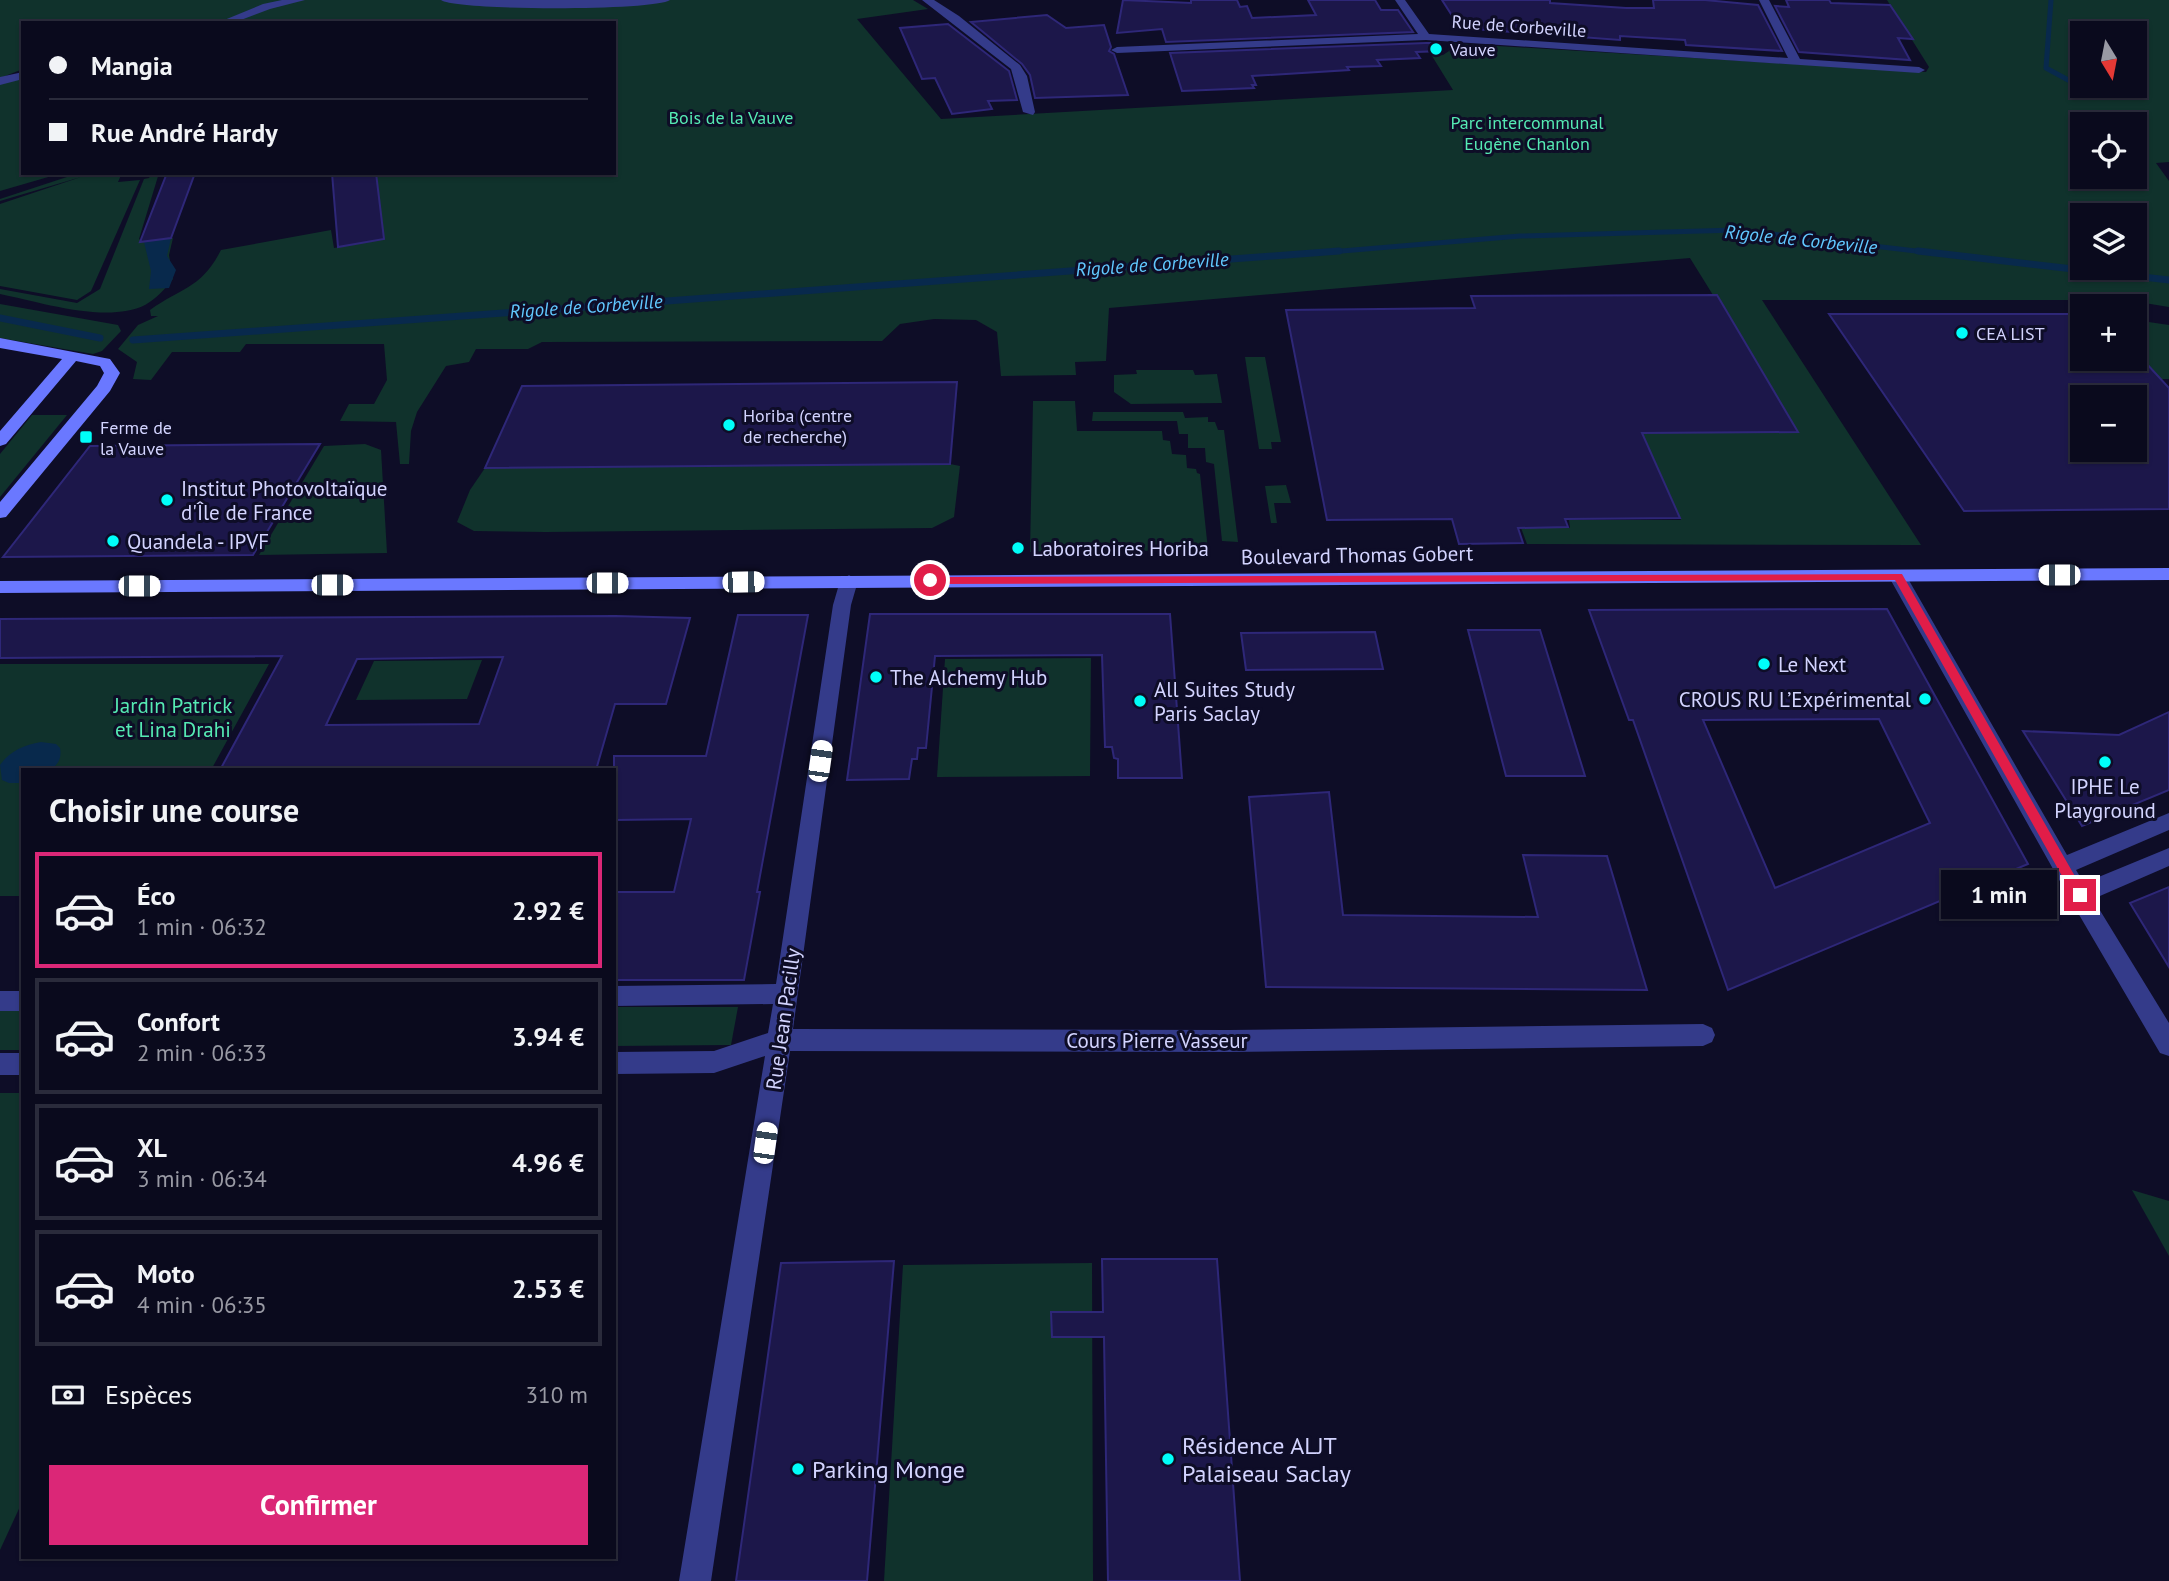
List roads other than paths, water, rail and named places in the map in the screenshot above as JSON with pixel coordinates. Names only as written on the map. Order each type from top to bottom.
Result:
[{"type":"main road","points":[[0,343],[105,362],[112,373],[104,387],[0,513]]},
{"type":"main road","points":[[0,441],[72,356]]},
{"type":"main road","name":"Boulevard Thomas Gobert","points":[[0,587],[2169,574]]},
{"type":"street","points":[[227,21],[267,6],[300,0]]},
{"type":"street","points":[[446,0],[498,5],[561,5],[664,0]]},
{"type":"street","points":[[927,0],[1016,67],[1021,76],[1029,112]]},
{"type":"street","points":[[1400,0],[1426,37]]},
{"type":"street","points":[[1764,0],[1796,62]]},
{"type":"street","name":"Rue de Corbeville","points":[[1117,50],[1426,37],[1919,70]]},
{"type":"street","points":[[0,82],[21,76]]},
{"type":"street","points":[[1898,576],[2063,866],[2169,1045]]},
{"type":"street","name":"Rue Jean Pacilly","points":[[695,1581],[734,1349],[842,605],[849,581]]},
{"type":"street","points":[[2063,866],[2169,821]]},
{"type":"street","points":[[2080,895],[2169,857]]},
{"type":"street","points":[[616,996],[787,994]]},
{"type":"street","points":[[0,1001],[21,1001]]},
{"type":"street","name":"Cours Pierre Vasseur","points":[[616,1063],[714,1062],[780,1040],[1229,1041],[1703,1035]]},
{"type":"street","points":[[0,1064],[21,1064]]},
{"type":"water","points":[[171,238],[167,256],[176,270],[169,288],[149,289],[151,271],[144,242]]},
{"type":"water","points":[[41,742],[56,744],[60,748],[60,758],[53,768],[21,768],[21,783],[2,780],[0,765],[13,752]]},
{"type":"waterway","points":[[2051,0],[2046,68],[2070,81]]},
{"type":"waterway","name":"Rigole de Corbeville","points":[[1318,253],[1520,236],[1737,230],[1933,253]]},
{"type":"waterway","name":"Rigole de Corbeville","points":[[133,340],[1339,251]]},
{"type":"waterway","name":"Rigole de Corbeville","points":[[1918,251],[2169,280]]},
{"type":"waterway","name":"Rigole de Corbeville","points":[[0,318],[100,338]]},
{"type":"place","name":"Vauve","points":[[1436,49]]},
{"type":"place","name":"CEA LIST","points":[[1962,333]]},
{"type":"place","name":"Horiba (centre de recherche)","points":[[729,425]]},
{"type":"place","name":"Ferme de la Vauve","points":[[86,437]]},
{"type":"place","name":"Institut Photovoltaïque d'Île de France","points":[[167,500]]},
{"type":"place","name":"Quandela - IPVF","points":[[113,541]]},
{"type":"place","name":"Laboratoires Horiba","points":[[1018,548]]},
{"type":"place","name":"Le Next","points":[[1764,664]]},
{"type":"place","name":"The Alchemy Hub","points":[[876,677]]},
{"type":"place","name":"CROUS RU L’Expérimental","points":[[1925,699]]},
{"type":"place","name":"All Suites Study Paris Saclay","points":[[1140,701]]},
{"type":"place","name":"IPHE Le Playground","points":[[2105,762]]},
{"type":"place","name":"Résidence ALJT Palaiseau Saclay","points":[[1168,1459]]},
{"type":"place","name":"Parking Monge","points":[[798,1469]]},
{"type":"park label","name":"Bois de la Vauve","points":[[731,117]]},
{"type":"park label","name":"Parc intercommunal Eugène Chanlon","points":[[1527,132]]},
{"type":"park label","name":"Jardin Patrick et Lina Drahi","points":[[173,717]]}]
